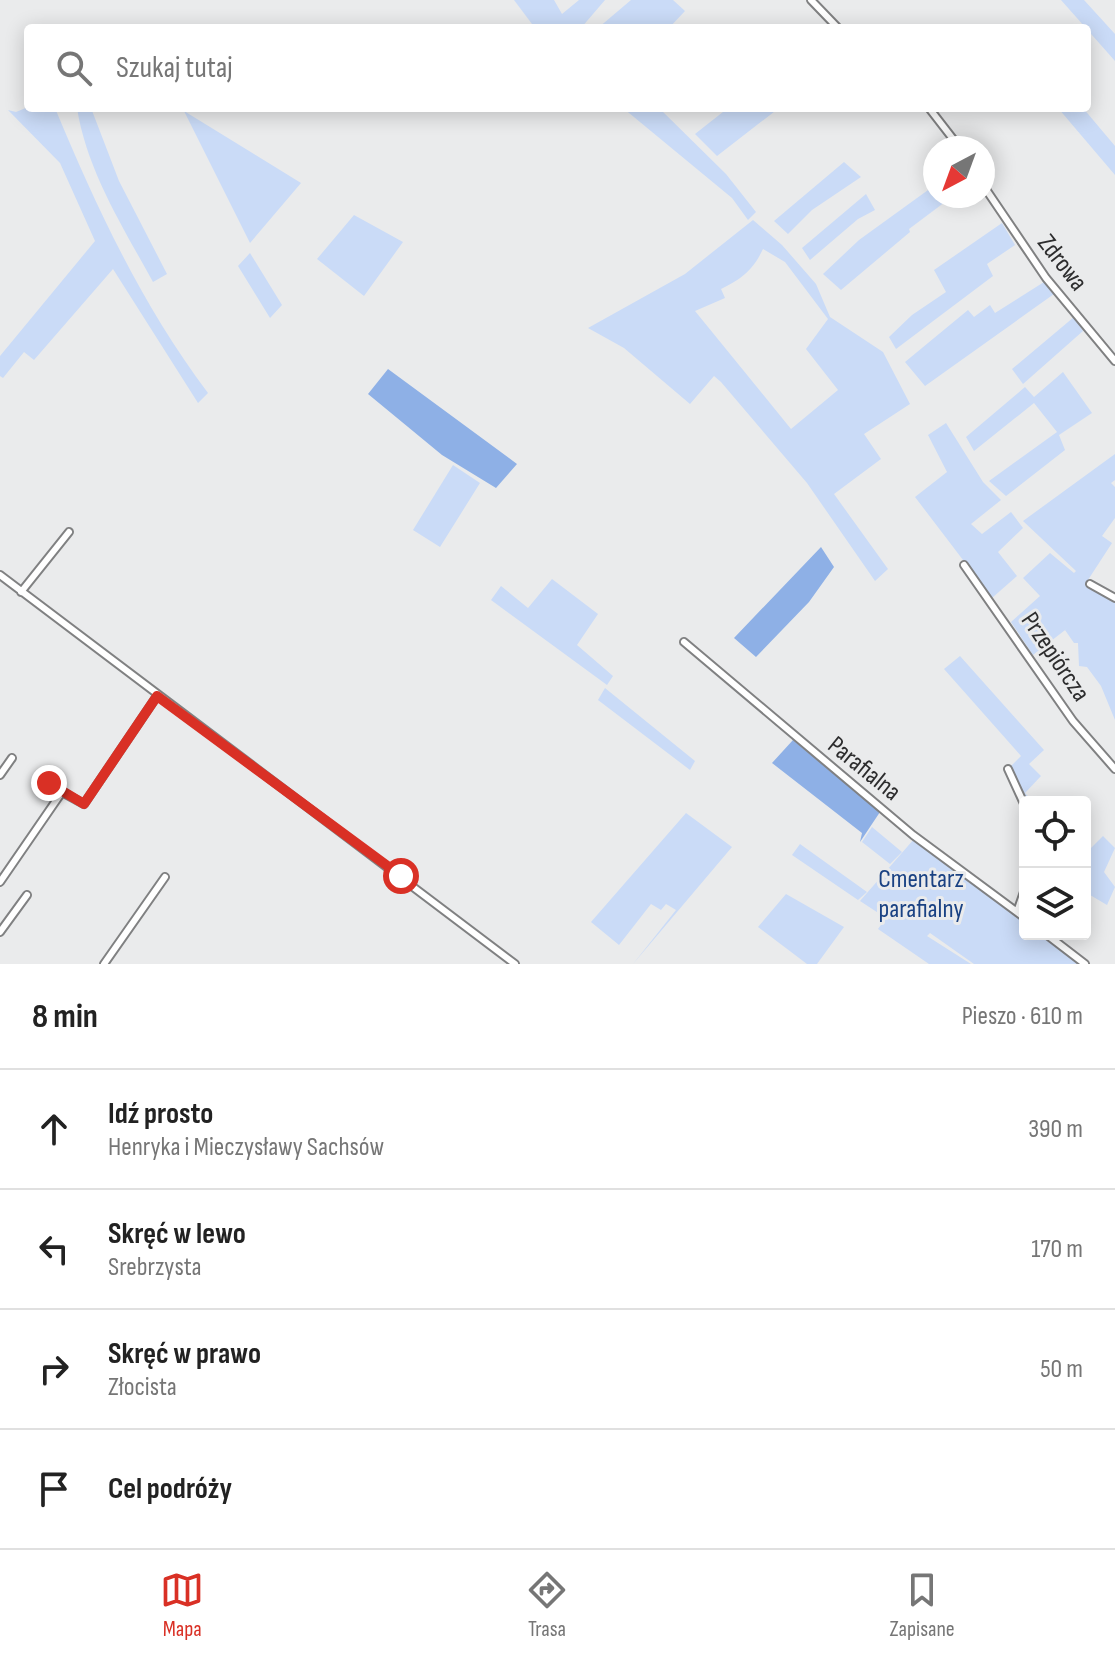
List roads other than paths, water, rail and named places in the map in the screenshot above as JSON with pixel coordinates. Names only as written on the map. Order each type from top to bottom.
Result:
[{"type":"street","points":[[811,0],[834,24]]},
{"type":"street","points":[[932,112],[951,136]]},
{"type":"street","name":"Zdrowa","points":[[995,203],[1046,278],[1115,361]]},
{"type":"street","points":[[21,592],[69,532]]},
{"type":"street","name":"Przepiórcza","points":[[964,565],[1073,721],[1115,769]]},
{"type":"street","points":[[0,575],[515,964]]},
{"type":"street","points":[[1090,584],[1115,598]]},
{"type":"street","name":"Parafialna","points":[[684,642],[913,835],[1017,912]]},
{"type":"street","points":[[49,783],[84,804],[158,697]]},
{"type":"street","points":[[0,775],[12,758]]},
{"type":"street","points":[[1008,769],[1020,796]]},
{"type":"street","points":[[0,882],[62,792]]},
{"type":"street","points":[[104,964],[165,877]]},
{"type":"street","points":[[0,932],[27,895]]},
{"type":"street","points":[[1017,912],[1019,906]]},
{"type":"street","points":[[1054,940],[1085,964]]},
{"type":"park label","name":"Cmentarz parafialny","points":[[921,894]]}]
